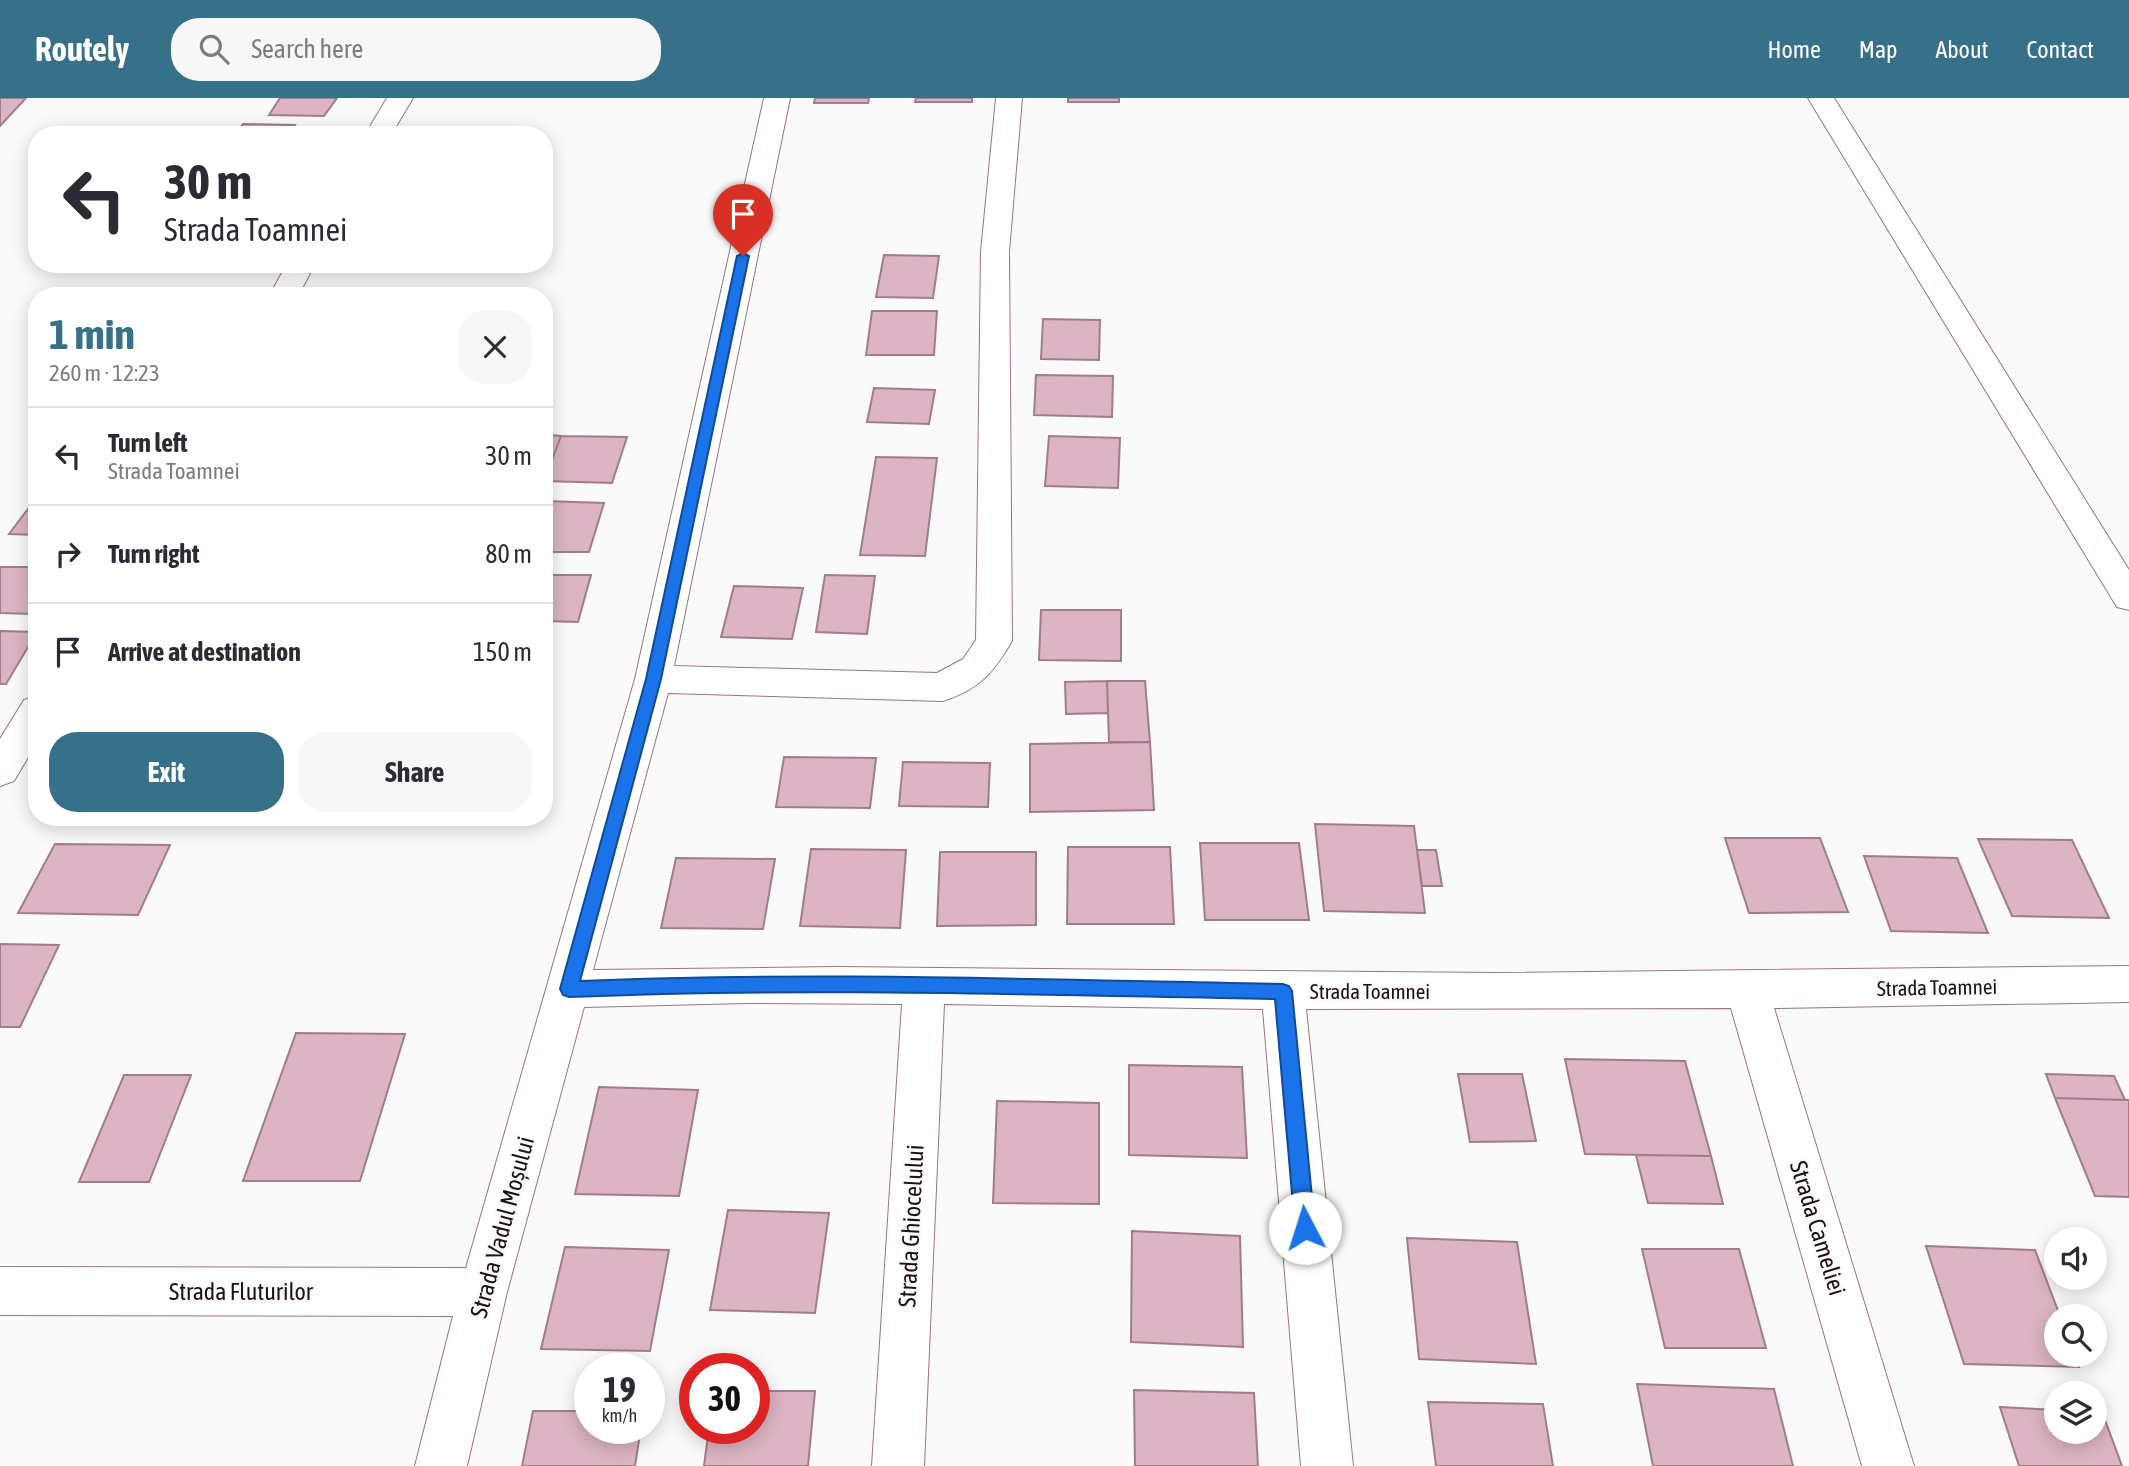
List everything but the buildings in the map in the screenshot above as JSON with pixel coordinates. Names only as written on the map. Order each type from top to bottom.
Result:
[{"type":"street","points":[[383,126],[400,98]]},
{"type":"street","name":"Strada Vadul Moșului","points":[[441,1466],[483,1292],[653,679],[777,98]]},
{"type":"street","points":[[653,679],[943,687],[976,668],[994,642],[995,252],[1009,98]]},
{"type":"street","points":[[1821,98],[2129,598]]},
{"type":"street","points":[[0,772],[28,725]]},
{"type":"street","name":"Strada Toamnei","points":[[569,989],[644,986],[924,986],[1283,991],[1747,990],[2129,984]]},
{"type":"street","name":"Strada Ghiocelului","points":[[898,1466],[924,986]]},
{"type":"street","name":"Strada Cameliei","points":[[1747,990],[1888,1466]]},
{"type":"street","points":[[1283,991],[1327,1466]]},
{"type":"street","name":"Strada Fluturilor","points":[[0,1291],[483,1292]]},
{"type":"route","points":[[743,256],[653,679],[569,989],[644,986],[924,986],[1283,991],[1305,1228]]}]
